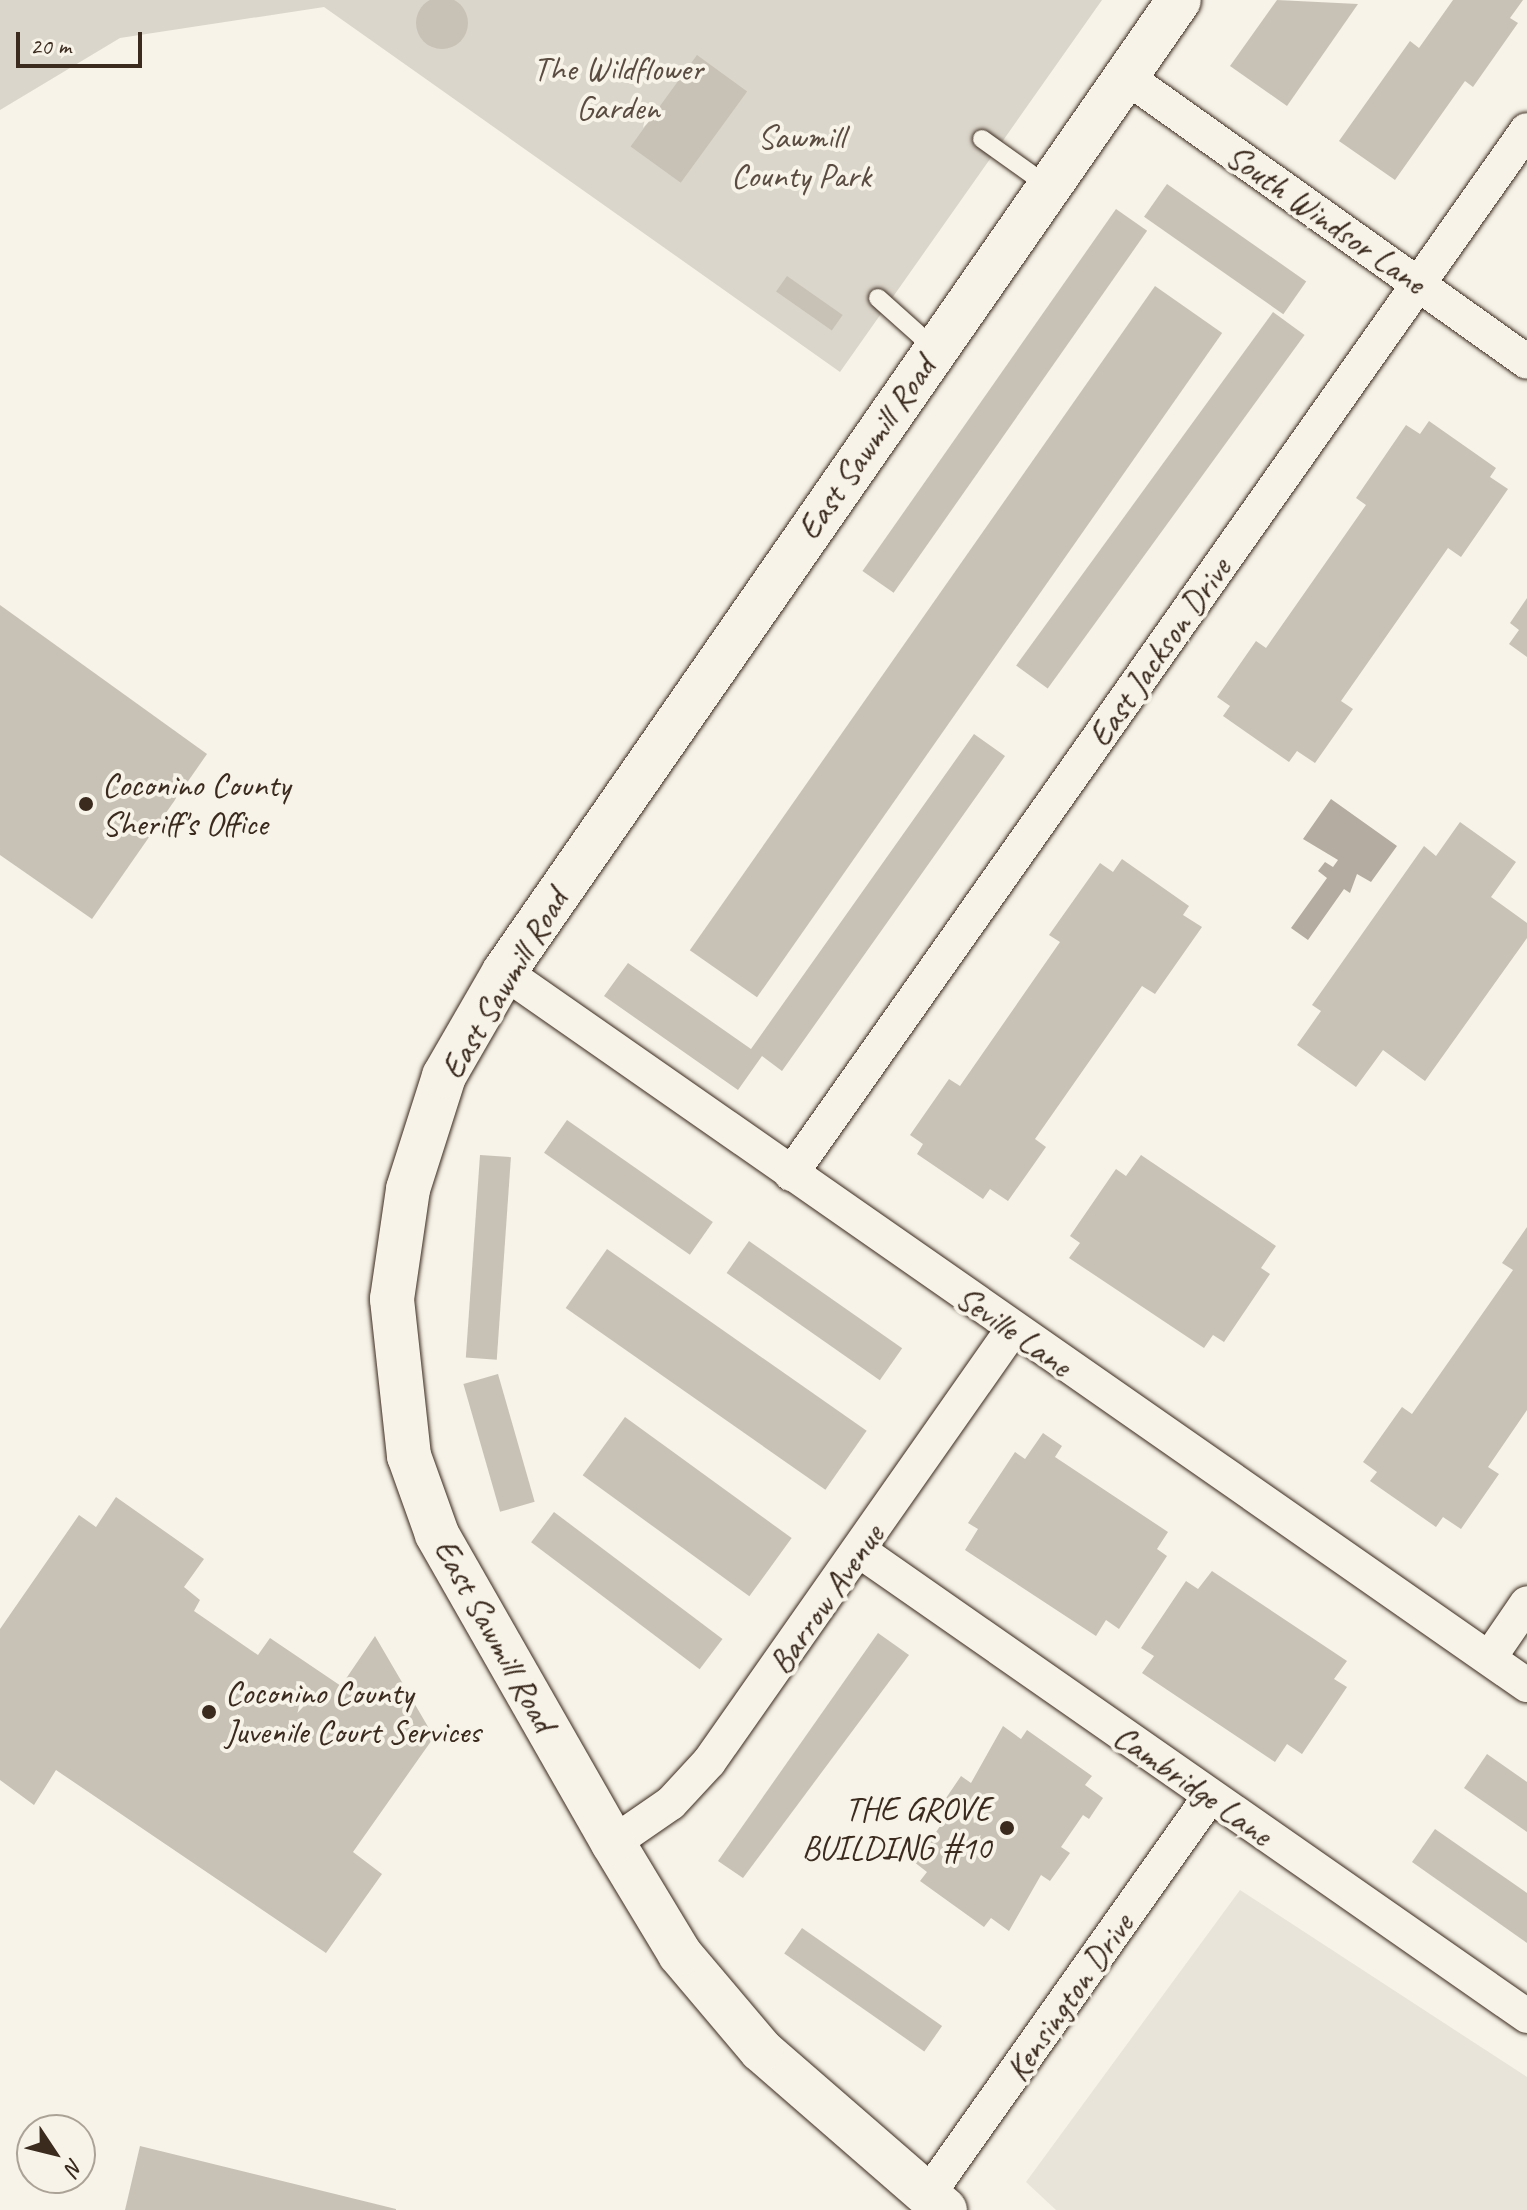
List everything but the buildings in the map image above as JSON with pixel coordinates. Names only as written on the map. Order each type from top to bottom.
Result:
[{"type":"street","name":"East Sawmill Road","points":[[930,2205],[761,2050],[680,1954],[613,1843],[437,1534],[409,1456],[392,1299],[408,1189],[444,1076],[504,972],[1179,0]]},
{"type":"street","name":"South Windsor Lane","points":[[1125,76],[1527,362]]},
{"type":"street","name":"East Jackson Drive","points":[[791,1174],[1527,130]]},
{"type":"street","name":"Seville Lane","points":[[504,972],[1012,1330],[1527,1685]]},
{"type":"street","name":"Barrow Avenue","points":[[613,1843],[671,1803],[709,1762],[860,1551],[1012,1330]]},
{"type":"street","name":"Cambridge Lane","points":[[860,1551],[1527,2016]]},
{"type":"street","points":[[1490,1657],[1527,1603]]},
{"type":"street","name":"Kensington Drive","points":[[930,2205],[1210,1797]]},
{"type":"lane","points":[[982,139],[1048,186]]},
{"type":"lane","points":[[878,298],[935,349]]},
{"type":"shaded area","points":[[1331,799],[1397,846],[1371,882],[1357,874],[1350,893],[1344,889],[1308,940],[1291,928],[1327,878],[1318,871],[1325,862],[1333,867],[1338,860],[1303,839]]},
{"type":"shaded area","points":[[1240,1890],[1527,2077],[1527,2210],[1056,2210],[1026,2182]]},
{"type":"green space","name":"Sawmill County Park","points":[[0,0],[1102,0],[840,372],[324,7],[120,38],[0,110]]},
{"type":"place","name":"Coconino County Sheriff's Office","points":[[86,804]]},
{"type":"place","name":"Coconino County Juvenile Court Services","points":[[209,1712]]},
{"type":"place","name":"THE GROVE BUILDING #10","points":[[1007,1828]]},
{"type":"park label","name":"The Wildflower Garden","points":[[618,88]]}]
